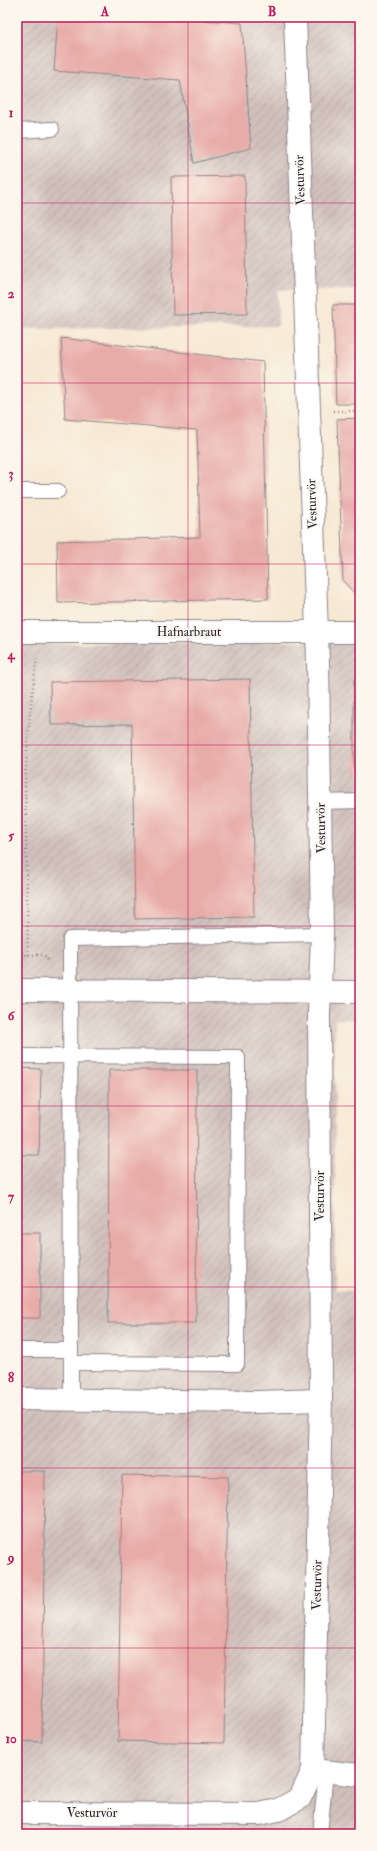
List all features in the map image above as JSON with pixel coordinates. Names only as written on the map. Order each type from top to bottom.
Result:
[{"type":"street","name":"Vesturvör","points":[[17,1813],[259,1814],[278,1810],[300,1798],[319,1771],[321,1400],[320,992],[322,934],[316,632],[295,17]]},
{"type":"street","name":"Hafnarbraut","points":[[17,632],[360,632]]},
{"type":"street","points":[[17,990],[360,992]]},
{"type":"street","points":[[17,1399],[256,1402],[321,1400]]},
{"type":"street","points":[[319,1771],[360,1775]]},
{"type":"lane","points":[[17,131],[52,129]]},
{"type":"lane","points":[[17,491],[58,491]]},
{"type":"lane","points":[[320,802],[360,801]]},
{"type":"lane","points":[[71,1400],[70,939],[322,934]]},
{"type":"lane","points":[[17,1056],[238,1057],[237,1364],[71,1357],[17,1350]]},
{"type":"lane","points":[[319,1771],[320,1834]]},
{"type":"path","points":[[333,411],[360,411]]},
{"type":"path","points":[[28,955],[25,780],[30,712],[37,656]]},
{"type":"shaded area","points":[[17,17],[360,17],[360,289],[278,290],[278,326],[17,329]]},
{"type":"shaded area","points":[[360,641],[360,1019],[335,1020],[335,1290],[360,1291],[360,1834],[58,1834],[55,1832],[17,1832],[17,644]]},
{"type":"shaded area","points":[[17,1832],[56,1832],[58,1834],[17,1834]]},
{"type":"building","points":[[58,17],[166,17],[242,23],[251,148],[194,163],[180,80],[54,71]]},
{"type":"building","points":[[245,176],[247,314],[173,315],[171,177]]},
{"type":"building","points":[[333,305],[360,305],[360,404],[336,404]]},
{"type":"building","points":[[61,338],[263,362],[268,599],[58,603],[57,541],[200,537],[197,430],[65,419]]},
{"type":"building","points":[[360,418],[360,596],[357,596],[343,581],[337,419]]},
{"type":"building","points":[[250,679],[254,917],[135,919],[132,724],[51,725],[50,682]]},
{"type":"building","points":[[354,680],[360,680],[360,772],[354,772]]},
{"type":"building","points":[[17,1068],[41,1069],[39,1155],[17,1155]]},
{"type":"building","points":[[109,1070],[197,1070],[196,1323],[108,1323]]},
{"type":"building","points":[[17,1233],[40,1233],[40,1318],[17,1318]]},
{"type":"building","points":[[17,1471],[45,1471],[42,1742],[17,1741]]},
{"type":"building","points":[[122,1475],[228,1477],[224,1743],[118,1741]]}]
